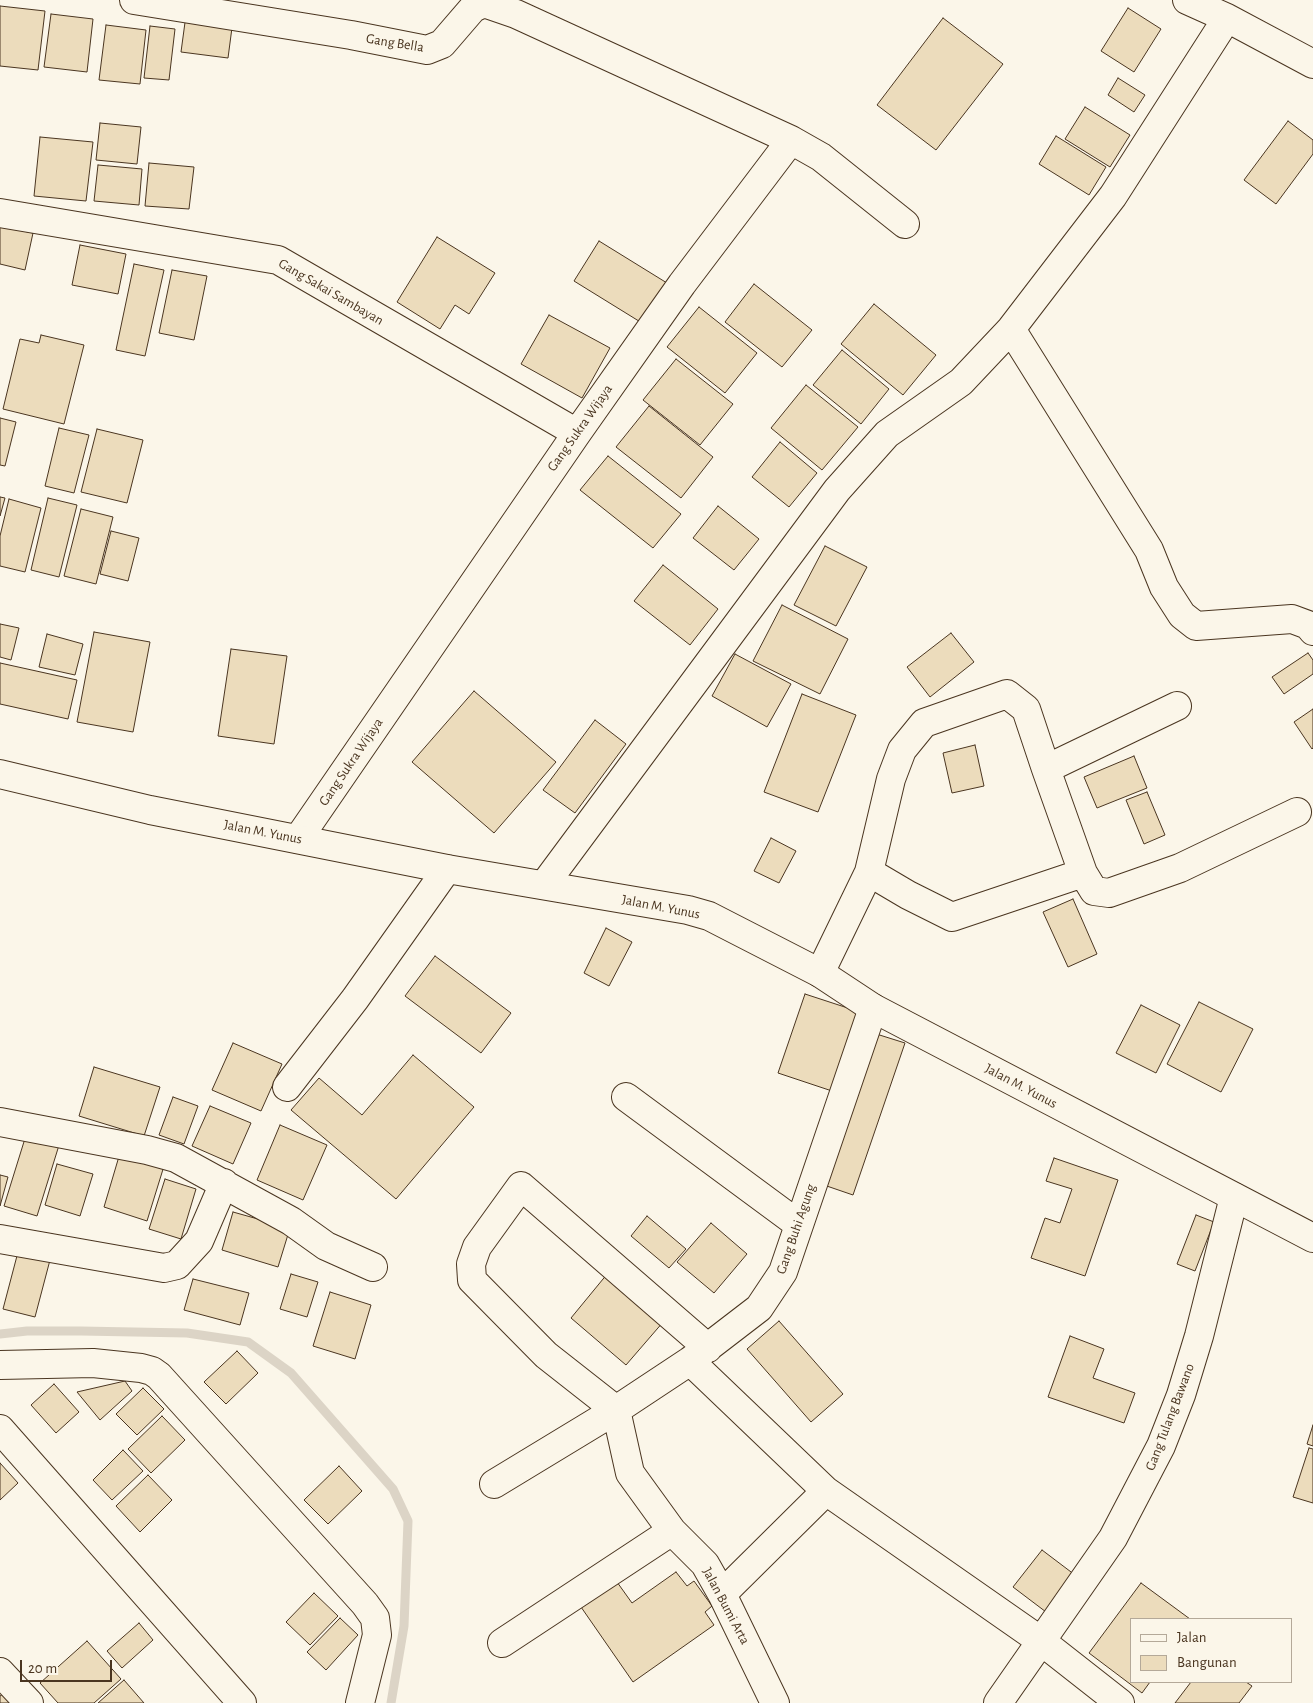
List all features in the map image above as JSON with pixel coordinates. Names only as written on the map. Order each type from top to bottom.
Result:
[{"type":"street","name":"Gang Bella","points":[[134,0],[351,35],[427,50],[442,44],[473,8],[484,3],[516,14],[791,140]]},
{"type":"street","points":[[1187,0],[1227,18],[1313,64]]},
{"type":"street","points":[[544,886],[837,490],[887,434],[960,382],[1011,329],[1113,196],[1227,18]]},
{"type":"street","points":[[791,140],[821,157],[905,224]]},
{"type":"street","name":"Gang Sukra Wijaya","points":[[298,839],[576,433],[682,284],[791,140]]},
{"type":"street","name":"Gang Sakai Sambayan","points":[[0,213],[278,260],[576,433]]},
{"type":"street","points":[[1011,329],[1149,550],[1164,587],[1182,615],[1196,626],[1292,619],[1308,625],[1313,631]]},
{"type":"street","points":[[811,969],[869,872],[891,779],[902,750],[924,723],[1007,694],[1026,709],[1084,873],[1094,891],[1109,893],[1180,868],[1297,812]]},
{"type":"street","points":[[1046,769],[1177,706]]},
{"type":"street","name":"Jalan M. Yunus","points":[[0,774],[150,810],[447,869],[688,910],[708,916],[742,931],[811,969],[873,1008],[1313,1238]]},
{"type":"street","points":[[287,1087],[356,998],[447,869]]},
{"type":"street","points":[[869,872],[908,895],[952,917],[1084,873]]},
{"type":"street","name":"Gang Buhi Agung","points":[[494,1484],[616,1410],[699,1355],[759,1308],[783,1272],[873,1008]]},
{"type":"street","points":[[626,1097],[798,1224]]},
{"type":"street","points":[[0,1122],[147,1150],[176,1158],[291,1221],[326,1246],[373,1267]]},
{"type":"street","points":[[0,1239],[164,1268],[177,1265],[199,1241],[224,1183]]},
{"type":"street","points":[[616,1410],[540,1349],[472,1280],[471,1264],[477,1248],[521,1186],[699,1355],[826,1491],[1041,1641],[1120,1703]]},
{"type":"street","name":"Gang Tulang Bawano","points":[[998,1703],[1113,1538],[1161,1446],[1181,1396],[1199,1336],[1234,1197]]},
{"type":"street","points":[[0,1365],[93,1364],[141,1368],[152,1371],[159,1376],[365,1604],[375,1618],[376,1635],[360,1703]]},
{"type":"street","name":"Jalan Bumi Arta","points":[[616,1410],[630,1473],[672,1531],[705,1564],[722,1594],[775,1703]]},
{"type":"street","points":[[0,1429],[242,1703]]},
{"type":"street","points":[[722,1594],[826,1491]]},
{"type":"street","points":[[502,1643],[672,1531]]},
{"type":"street","points":[[0,1672],[29,1703]]},
{"type":"building","points":[[0,6],[45,11],[38,70],[0,66]]},
{"type":"building","points":[[1128,8],[1161,29],[1134,72],[1101,51]]},
{"type":"building","points":[[51,14],[93,19],[87,72],[44,67]]},
{"type":"building","points":[[186,15],[233,20],[228,58],[181,52]]},
{"type":"building","points":[[943,18],[1003,64],[936,150],[877,105]]},
{"type":"building","points":[[106,25],[146,30],[140,84],[99,80]]},
{"type":"building","points":[[150,26],[175,29],[169,80],[144,78]]},
{"type":"building","points":[[1118,78],[1145,95],[1134,112],[1108,95]]},
{"type":"building","points":[[1085,107],[1130,135],[1110,167],[1065,139]]},
{"type":"building","points":[[1288,121],[1313,140],[1313,154],[1276,204],[1244,180]]},
{"type":"building","points":[[100,123],[141,127],[137,164],[96,160]]},
{"type":"building","points":[[1056,136],[1106,167],[1089,195],[1039,164]]},
{"type":"building","points":[[40,137],[93,142],[86,201],[34,196]]},
{"type":"building","points":[[149,163],[194,167],[189,209],[145,206]]},
{"type":"building","points":[[98,165],[142,169],[139,205],[94,201]]},
{"type":"building","points":[[0,226],[33,233],[25,270],[0,264]]},
{"type":"building","points":[[437,237],[495,273],[469,314],[455,305],[440,329],[397,302]]},
{"type":"building","points":[[599,241],[667,283],[642,323],[574,281]]},
{"type":"building","points":[[80,245],[126,254],[118,294],[72,285]]},
{"type":"building","points":[[134,264],[164,270],[145,356],[116,350]]},
{"type":"building","points":[[172,270],[207,276],[194,340],[159,333]]},
{"type":"building","points":[[754,284],[812,330],[782,367],[725,322]]},
{"type":"building","points":[[874,304],[936,355],[903,395],[841,344]]},
{"type":"building","points":[[699,307],[757,353],[725,393],[667,347]]},
{"type":"building","points":[[549,315],[610,348],[582,398],[521,364]]},
{"type":"building","points":[[41,335],[84,345],[64,424],[3,409],[20,339],[39,343]]},
{"type":"building","points":[[842,350],[889,389],[861,424],[813,385]]},
{"type":"building","points":[[676,359],[733,404],[700,445],[643,400]]},
{"type":"building","points":[[806,385],[858,427],[822,470],[771,428]]},
{"type":"building","points":[[649,406],[713,457],[681,498],[616,447]]},
{"type":"building","points":[[0,418],[16,422],[5,466],[0,465]]},
{"type":"building","points":[[59,428],[89,435],[74,493],[45,486]]},
{"type":"building","points":[[97,429],[143,440],[127,503],[81,492]]},
{"type":"building","points":[[780,442],[817,473],[789,507],[752,477]]},
{"type":"building","points":[[608,456],[681,514],[653,548],[580,490]]},
{"type":"building","points":[[0,497],[5,498],[0,516]]},
{"type":"building","points":[[48,498],[77,505],[59,577],[31,570]]},
{"type":"building","points":[[9,499],[41,508],[25,572],[0,566],[0,536]]},
{"type":"building","points":[[718,506],[759,539],[734,570],[693,538]]},
{"type":"building","points":[[81,509],[113,517],[96,584],[64,576]]},
{"type":"building","points":[[111,531],[139,538],[128,581],[100,574]]},
{"type":"building","points":[[825,546],[867,567],[836,626],[794,605]]},
{"type":"building","points":[[663,565],[718,609],[690,645],[634,601]]},
{"type":"building","points":[[782,605],[848,639],[820,694],[753,661]]},
{"type":"building","points":[[0,624],[19,628],[11,660],[0,657]]},
{"type":"building","points":[[94,632],[150,642],[133,732],[77,722]]},
{"type":"building","points":[[951,633],[974,662],[930,697],[907,667]]},
{"type":"building","points":[[47,634],[83,644],[75,675],[39,667]]},
{"type":"building","points":[[231,649],[287,656],[274,744],[218,736]]},
{"type":"building","points":[[1308,653],[1313,660],[1313,674],[1284,694],[1272,677]]},
{"type":"building","points":[[735,654],[791,684],[767,727],[712,696]]},
{"type":"building","points":[[0,663],[77,680],[68,719],[0,704]]},
{"type":"building","points":[[474,691],[556,762],[494,833],[412,762]]},
{"type":"building","points":[[802,694],[856,715],[818,812],[764,792]]},
{"type":"building","points":[[1313,709],[1313,748],[1312,749],[1294,722]]},
{"type":"building","points":[[595,720],[626,744],[575,813],[543,790]]},
{"type":"building","points":[[975,745],[984,786],[952,793],[943,753]]},
{"type":"building","points":[[1134,756],[1147,788],[1097,808],[1084,777]]},
{"type":"building","points":[[1147,792],[1165,835],[1144,844],[1126,800]]},
{"type":"building","points":[[771,838],[796,851],[779,883],[754,871]]},
{"type":"building","points":[[1073,899],[1097,954],[1068,967],[1043,912]]},
{"type":"building","points":[[606,928],[632,942],[609,986],[584,973]]},
{"type":"building","points":[[435,956],[511,1013],[481,1053],[405,996]]},
{"type":"building","points":[[805,994],[860,1012],[832,1091],[778,1073]]},
{"type":"building","points":[[1199,1002],[1253,1029],[1221,1092],[1167,1064]]},
{"type":"building","points":[[1141,1005],[1180,1025],[1156,1073],[1116,1053]]},
{"type":"building","points":[[870,1032],[905,1043],[853,1195],[818,1183]]},
{"type":"building","points":[[233,1043],[282,1064],[261,1111],[212,1090]]},
{"type":"building","points":[[413,1055],[474,1107],[396,1199],[291,1110],[319,1078],[362,1115]]},
{"type":"building","points":[[94,1067],[160,1087],[144,1136],[79,1116]]},
{"type":"building","points":[[173,1097],[198,1106],[184,1144],[159,1135]]},
{"type":"building","points":[[210,1106],[251,1123],[233,1164],[192,1146]]},
{"type":"building","points":[[280,1125],[327,1145],[303,1200],[257,1180]]},
{"type":"building","points":[[27,1132],[60,1142],[37,1216],[4,1206]]},
{"type":"building","points":[[120,1153],[164,1166],[147,1221],[104,1207]]},
{"type":"building","points":[[1054,1158],[1118,1180],[1085,1276],[1031,1258],[1045,1218],[1060,1223],[1072,1189],[1046,1181]]},
{"type":"building","points":[[57,1164],[93,1174],[80,1216],[45,1205]]},
{"type":"building","points":[[0,1175],[8,1177],[0,1206]]},
{"type":"building","points":[[165,1179],[196,1189],[181,1239],[149,1229]]},
{"type":"building","points":[[233,1212],[290,1228],[278,1267],[222,1250]]},
{"type":"building","points":[[1196,1215],[1214,1222],[1195,1271],[1177,1264]]},
{"type":"building","points":[[647,1216],[686,1249],[669,1268],[631,1236]]},
{"type":"building","points":[[711,1223],[747,1254],[714,1293],[677,1262]]},
{"type":"building","points":[[18,1252],[50,1260],[35,1317],[3,1309]]},
{"type":"building","points":[[608,1273],[664,1321],[626,1365],[571,1318]]},
{"type":"building","points":[[291,1274],[318,1282],[307,1317],[280,1309]]},
{"type":"building","points":[[193,1279],[249,1293],[240,1325],[184,1310]]},
{"type":"building","points":[[330,1292],[371,1305],[355,1359],[313,1346]]},
{"type":"building","points":[[779,1321],[843,1394],[811,1422],[747,1349]]},
{"type":"building","points":[[1070,1336],[1104,1349],[1093,1378],[1135,1393],[1124,1423],[1048,1397]]},
{"type":"building","points":[[237,1351],[258,1373],[226,1404],[204,1382]]},
{"type":"building","points":[[125,1381],[132,1391],[100,1420],[77,1392]]},
{"type":"building","points":[[54,1384],[79,1412],[56,1433],[31,1405]]},
{"type":"building","points":[[143,1388],[164,1409],[137,1435],[116,1414]]},
{"type":"building","points":[[162,1416],[185,1440],[151,1473],[128,1449]]},
{"type":"building","points":[[1313,1425],[1313,1446],[1307,1444]]},
{"type":"building","points":[[1309,1448],[1313,1449],[1313,1503],[1293,1497]]},
{"type":"building","points":[[123,1450],[143,1471],[112,1500],[93,1480]]},
{"type":"building","points":[[0,1463],[18,1483],[0,1500]]},
{"type":"building","points":[[339,1466],[362,1491],[328,1524],[304,1500]]},
{"type":"building","points":[[148,1475],[172,1500],[140,1532],[116,1506]]},
{"type":"building","points":[[1042,1550],[1079,1578],[1050,1615],[1013,1587]]},
{"type":"building","points":[[676,1572],[687,1586],[694,1581],[712,1606],[705,1612],[714,1625],[633,1682],[581,1607],[617,1582],[632,1603]]},
{"type":"building","points":[[1141,1583],[1189,1618],[1130,1618],[1130,1683],[1149,1683],[1142,1693],[1089,1653]]},
{"type":"building","points":[[314,1593],[338,1616],[310,1645],[286,1622]]},
{"type":"building","points":[[340,1618],[358,1635],[326,1670],[307,1652]]},
{"type":"building","points":[[139,1623],[153,1640],[122,1668],[107,1651]]},
{"type":"building","points":[[87,1641],[121,1679],[94,1703],[58,1703],[40,1683]]},
{"type":"building","points":[[124,1680],[144,1703],[98,1703]]},
{"type":"building","points":[[1190,1683],[1248,1683],[1252,1686],[1239,1703],[1175,1703]]},
{"type":"building","points":[[3,1694],[12,1703],[0,1703],[0,1696]]},
{"type":"waterway","points":[[0,1334],[27,1331],[187,1333],[248,1342],[291,1373],[393,1489],[408,1521],[404,1626],[391,1703]]}]
